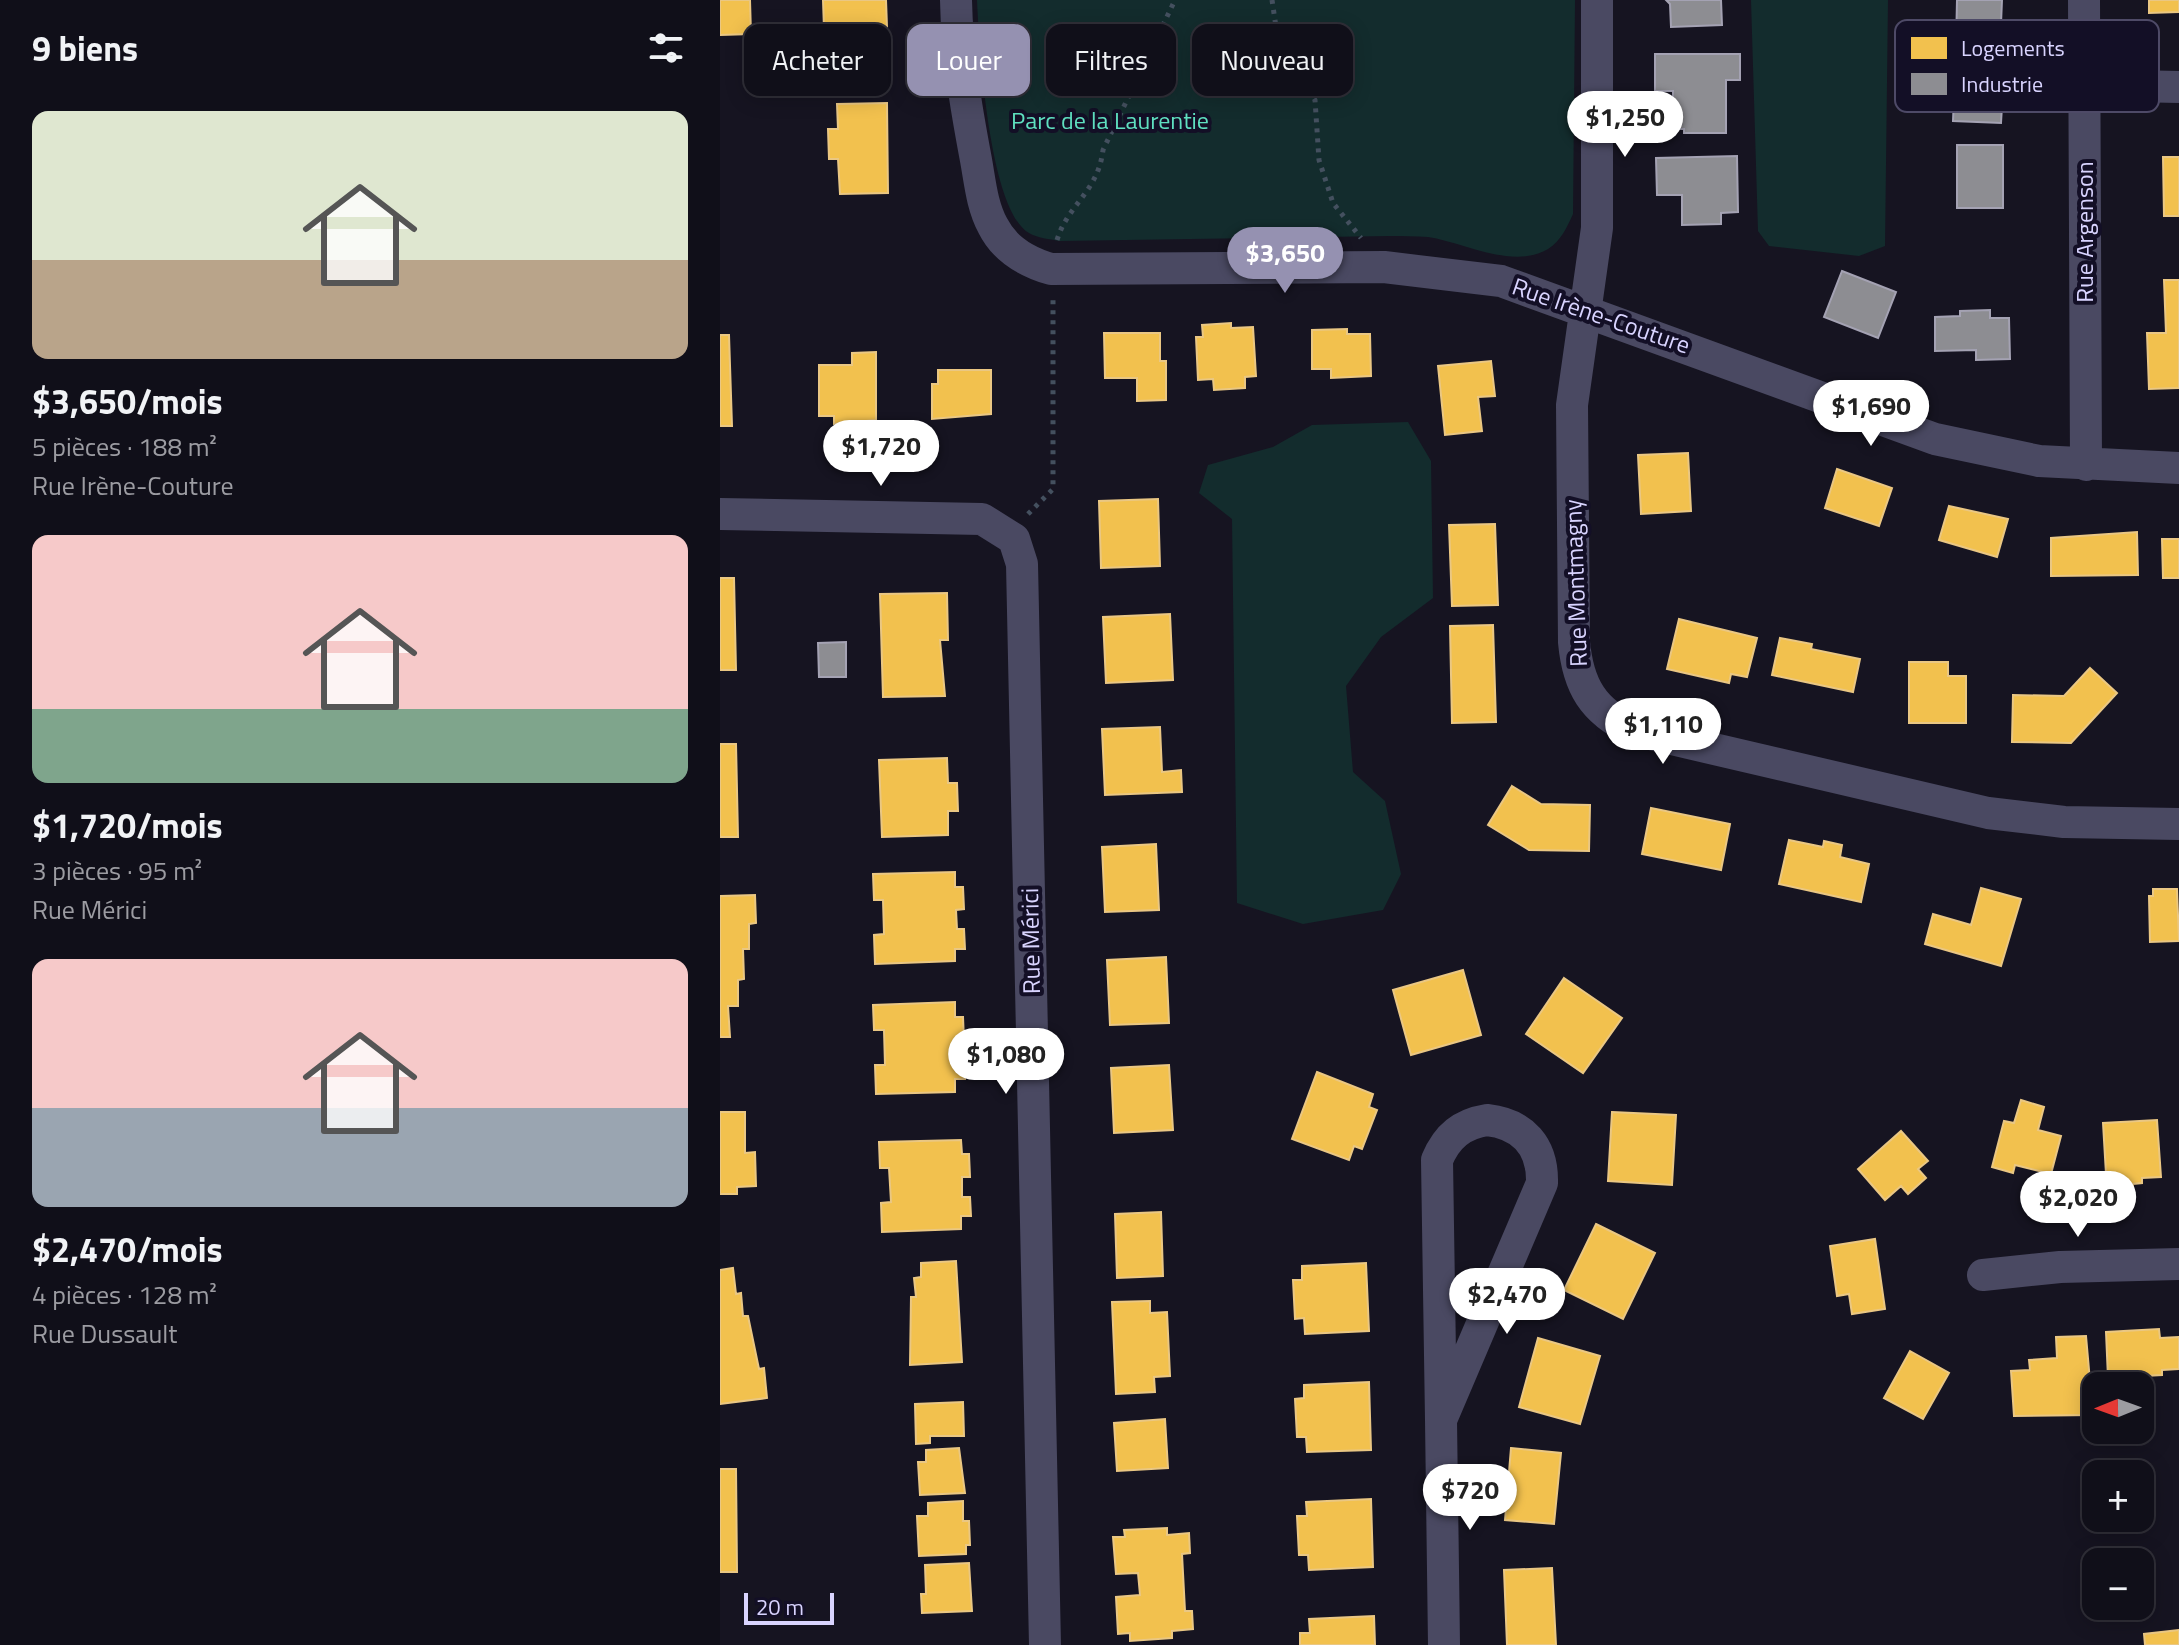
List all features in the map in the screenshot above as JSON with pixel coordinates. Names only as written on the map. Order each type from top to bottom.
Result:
[{"type":"street","name":"Rue Irène-Couture","points":[[956,0],[964,96],[984,201],[993,227],[1010,249],[1029,262],[1051,269],[1384,267],[1501,281],[1935,439],[2039,461],[2179,468]]},
{"type":"street","name":"Rue Montmagny","points":[[1597,0],[1597,228],[1572,405],[1574,642],[1583,688],[1593,704],[1611,719],[1633,730],[1988,813],[2064,822],[2179,824]]},
{"type":"street","points":[[2159,87],[2179,87]]},
{"type":"street","name":"Rue Argenson","points":[[2084,112],[2086,465]]},
{"type":"street","points":[[720,514],[973,518],[1000,527],[1014,539]]},
{"type":"street","name":"Rue Mérici","points":[[1014,539],[1023,586],[1045,1645]]},
{"type":"street","points":[[1441,1420],[1542,1183],[1538,1152],[1529,1138],[1503,1122],[1487,1120],[1461,1128],[1442,1147],[1437,1160],[1444,1645]]},
{"type":"street","points":[[1983,1275],[2060,1267],[2179,1264]]},
{"type":"path","points":[[1054,249],[1061,228],[1101,174],[1103,150],[1174,3],[1182,0]]},
{"type":"path","points":[[1272,0],[1279,47],[1315,100],[1319,160],[1333,203],[1384,267]]},
{"type":"path","points":[[1014,539],[1030,510],[1053,489],[1053,295]]},
{"type":"green space","name":"Parc de la Laurentie","points":[[977,0],[1575,0],[1573,214],[1553,246],[1534,255],[1519,257],[1418,236],[1059,241],[1036,236],[1015,219],[1004,194],[995,161],[985,96],[1030,96],[1030,24],[978,24]]},
{"type":"green space","points":[[1751,0],[1888,0],[1885,246],[1859,256],[1769,246],[1758,231]]},
{"type":"green space","points":[[1408,422],[1431,461],[1433,598],[1381,637],[1346,686],[1353,772],[1385,801],[1401,874],[1383,910],[1303,924],[1237,903],[1232,519],[1199,493],[1208,465],[1273,447],[1312,425]]},
{"type":"building: Logements","points":[[720,0],[750,0],[751,24],[744,24],[744,34],[720,35]]},
{"type":"building: Logements","points":[[823,0],[886,0],[887,24],[824,24]]},
{"type":"building: Logements","points":[[2149,0],[2179,0],[2179,12],[2149,13]]},
{"type":"building: Logements","points":[[887,103],[888,193],[840,194],[838,159],[829,159],[828,129],[838,129],[837,104]]},
{"type":"building: Logements","points":[[2163,157],[2179,157],[2179,216],[2164,216]]},
{"type":"building: Logements","points":[[2164,280],[2179,280],[2179,388],[2149,389],[2147,333],[2166,333]]},
{"type":"building: Logements","points":[[1231,323],[1231,328],[1253,327],[1256,376],[1245,377],[1245,388],[1214,390],[1213,379],[1198,380],[1196,337],[1203,337],[1202,325]]},
{"type":"building: Logements","points":[[1347,329],[1347,334],[1370,334],[1371,376],[1331,378],[1331,369],[1312,369],[1312,330]]},
{"type":"building: Logements","points":[[1104,333],[1160,333],[1160,361],[1166,361],[1166,400],[1137,401],[1137,378],[1105,378]]},
{"type":"building: Logements","points":[[720,335],[729,335],[732,426],[720,426]]},
{"type":"building: Logements","points":[[876,352],[876,420],[834,424],[834,416],[819,416],[819,365],[852,365],[852,353]]},
{"type":"building: Logements","points":[[1491,361],[1495,396],[1478,397],[1482,431],[1445,435],[1438,366]]},
{"type":"building: Logements","points":[[938,370],[991,370],[991,414],[932,419],[932,384],[938,384]]},
{"type":"building: Logements","points":[[1688,453],[1691,511],[1641,514],[1638,455]]},
{"type":"building: Logements","points":[[1837,469],[1892,488],[1879,526],[1825,508]]},
{"type":"building: Logements","points":[[1158,499],[1160,566],[1101,568],[1099,501]]},
{"type":"building: Logements","points":[[1949,506],[2008,519],[1997,557],[1939,540]]},
{"type":"building: Logements","points":[[1495,524],[1498,605],[1452,606],[1449,525]]},
{"type":"building: Logements","points":[[2137,532],[2138,575],[2051,576],[2051,538]]},
{"type":"building: Logements","points":[[2162,539],[2179,539],[2179,578],[2163,578]]},
{"type":"building: Logements","points":[[720,578],[734,578],[736,670],[720,670]]},
{"type":"building: Logements","points":[[947,593],[948,640],[940,640],[945,696],[883,697],[880,594]]},
{"type":"building: Logements","points":[[1170,614],[1173,680],[1106,683],[1103,617]]},
{"type":"building: Logements","points":[[1679,619],[1757,638],[1747,677],[1731,674],[1729,683],[1667,669]]},
{"type":"building: Logements","points":[[1493,625],[1496,722],[1452,723],[1450,626]]},
{"type":"building: Logements","points":[[1780,638],[1812,644],[1811,649],[1860,659],[1853,692],[1772,675]]},
{"type":"building: Logements","points":[[1909,662],[1948,662],[1948,676],[1966,676],[1966,723],[1909,723]]},
{"type":"building: Logements","points":[[2090,668],[2117,693],[2071,743],[2012,742],[2013,695],[2064,696]]},
{"type":"building: Logements","points":[[1160,727],[1162,772],[1181,770],[1182,792],[1105,795],[1102,729]]},
{"type":"building: Logements","points":[[720,744],[736,744],[738,837],[720,837]]},
{"type":"building: Logements","points":[[947,758],[948,783],[957,783],[958,811],[948,811],[948,835],[882,837],[879,760]]},
{"type":"building: Logements","points":[[1512,786],[1541,804],[1590,805],[1589,851],[1529,850],[1488,825]]},
{"type":"building: Logements","points":[[1651,808],[1730,824],[1721,870],[1642,854]]},
{"type":"building: Logements","points":[[1789,840],[1823,847],[1824,841],[1842,845],[1840,857],[1869,864],[1861,902],[1779,884]]},
{"type":"building: Logements","points":[[1156,844],[1159,910],[1105,912],[1102,847]]},
{"type":"building: Logements","points":[[955,872],[955,887],[963,887],[964,909],[956,910],[957,929],[964,929],[965,949],[955,949],[955,961],[875,964],[874,935],[884,934],[883,900],[874,900],[873,874]]},
{"type":"building: Logements","points":[[1981,888],[2021,899],[2001,966],[1925,944],[1933,914],[1971,925]]},
{"type":"building: Logements","points":[[2153,889],[2177,889],[2179,941],[2150,942],[2149,896],[2153,896]]},
{"type":"building: Logements","points":[[755,895],[756,923],[749,924],[749,949],[743,949],[744,979],[738,980],[738,1006],[728,1006],[730,1037],[720,1037],[720,896]]},
{"type":"building: Logements","points":[[1166,957],[1169,1023],[1110,1025],[1107,960]]},
{"type":"building: Logements","points":[[1463,970],[1481,1035],[1411,1055],[1393,990]]},
{"type":"building: Logements","points":[[1564,978],[1622,1018],[1583,1073],[1526,1034]]},
{"type":"building: Logements","points":[[955,1002],[955,1017],[963,1017],[964,1040],[956,1040],[956,1059],[964,1059],[965,1079],[955,1079],[955,1092],[876,1094],[875,1065],[885,1065],[884,1030],[874,1030],[873,1005]]},
{"type":"building: Logements","points":[[1169,1065],[1173,1130],[1114,1133],[1111,1068]]},
{"type":"building: Logements","points":[[1317,1072],[1373,1094],[1369,1107],[1377,1110],[1362,1149],[1354,1146],[1349,1160],[1292,1139]]},
{"type":"building: Logements","points":[[2021,1100],[2044,1107],[2038,1130],[2061,1136],[2051,1174],[2015,1165],[2013,1173],[1992,1167],[2004,1121],[2014,1123]]},
{"type":"building: Logements","points":[[720,1112],[745,1112],[745,1153],[755,1152],[756,1186],[737,1187],[737,1194],[720,1194]]},
{"type":"building: Logements","points":[[1612,1112],[1676,1115],[1672,1185],[1608,1181]]},
{"type":"building: Logements","points":[[2157,1120],[2161,1177],[2142,1178],[2142,1183],[2133,1184],[2133,1190],[2107,1191],[2103,1123]]},
{"type":"building: Logements","points":[[1901,1131],[1928,1161],[1918,1169],[1926,1178],[1908,1194],[1901,1186],[1885,1200],[1858,1169]]},
{"type":"building: Logements","points":[[961,1140],[962,1154],[969,1154],[970,1177],[962,1177],[962,1197],[970,1197],[971,1216],[961,1216],[961,1229],[882,1232],[881,1203],[891,1202],[889,1168],[880,1168],[879,1142]]},
{"type":"building: Logements","points":[[1161,1212],[1163,1276],[1117,1278],[1115,1214]]},
{"type":"building: Logements","points":[[1596,1224],[1655,1253],[1623,1319],[1564,1290]]},
{"type":"building: Logements","points":[[1875,1239],[1885,1309],[1852,1314],[1849,1294],[1837,1296],[1830,1246]]},
{"type":"building: Logements","points":[[956,1261],[962,1362],[910,1365],[911,1297],[916,1297],[914,1278],[921,1277],[921,1263]]},
{"type":"building: Logements","points":[[1366,1263],[1369,1331],[1305,1334],[1304,1318],[1295,1319],[1293,1280],[1302,1280],[1302,1266]]},
{"type":"building: Logements","points":[[733,1268],[736,1294],[741,1293],[743,1316],[748,1316],[759,1369],[764,1368],[767,1398],[720,1404],[720,1270]]},
{"type":"building: Logements","points":[[1150,1301],[1150,1313],[1167,1312],[1170,1376],[1154,1377],[1155,1392],[1116,1394],[1112,1302]]},
{"type":"building: Logements","points":[[2159,1329],[2160,1338],[2179,1337],[2179,1369],[2162,1370],[2162,1375],[2154,1375],[2154,1372],[2108,1372],[2106,1332]]},
{"type":"building: Logements","points":[[2086,1336],[2089,1372],[2082,1372],[2082,1415],[2014,1416],[2011,1371],[2030,1370],[2029,1360],[2057,1358],[2056,1337]]},
{"type":"building: Logements","points":[[1538,1338],[1600,1356],[1580,1424],[1519,1407]]},
{"type":"building: Logements","points":[[1910,1351],[1949,1373],[1923,1419],[1884,1398]]},
{"type":"building: Logements","points":[[1369,1382],[1371,1450],[1307,1452],[1306,1437],[1297,1437],[1295,1399],[1304,1398],[1304,1385]]},
{"type":"building: Logements","points":[[963,1402],[964,1436],[930,1436],[930,1443],[916,1444],[915,1404]]},
{"type":"building: Logements","points":[[1165,1419],[1168,1468],[1117,1471],[1114,1423]]},
{"type":"building: Logements","points":[[959,1448],[965,1493],[920,1495],[918,1462],[926,1462],[926,1450]]},
{"type":"building: Logements","points":[[1511,1448],[1561,1453],[1554,1524],[1505,1520]]},
{"type":"building: Logements","points":[[720,1469],[736,1469],[737,1572],[720,1572]]},
{"type":"building: Logements","points":[[1371,1499],[1373,1567],[1309,1570],[1308,1555],[1299,1555],[1297,1516],[1307,1516],[1306,1502]]},
{"type":"building: Logements","points":[[963,1501],[963,1521],[969,1521],[970,1545],[966,1545],[966,1554],[919,1556],[917,1516],[928,1516],[928,1503]]},
{"type":"building: Logements","points":[[1167,1528],[1167,1535],[1189,1533],[1190,1553],[1182,1554],[1185,1611],[1192,1611],[1193,1629],[1172,1631],[1172,1638],[1130,1641],[1130,1633],[1118,1634],[1116,1597],[1140,1595],[1138,1573],[1116,1574],[1113,1537],[1125,1537],[1124,1530]]},
{"type":"building: Logements","points":[[969,1563],[972,1611],[922,1613],[921,1594],[926,1594],[925,1565]]},
{"type":"building: Logements","points":[[1552,1568],[1556,1645],[1507,1645],[1504,1570]]},
{"type":"building: Logements","points":[[1374,1616],[1375,1645],[1300,1645],[1300,1633],[1310,1633],[1309,1619]]},
{"type":"building: Logements","points":[[2179,1630],[2179,1645],[2145,1645],[2144,1634]]},
{"type":"building: Industrie","points":[[1666,0],[1721,0],[1722,25],[1671,27],[1670,4]]},
{"type":"building: Industrie","points":[[1957,0],[2002,0],[2001,20],[1957,20]]},
{"type":"building: Industrie","points":[[1655,54],[1740,54],[1740,80],[1726,80],[1726,133],[1684,133],[1684,129],[1679,129],[1680,109],[1673,109],[1673,91],[1655,91]]},
{"type":"building: Industrie","points":[[1953,112],[2002,112],[2001,123],[1953,121]]},
{"type":"building: Industrie","points":[[1957,145],[2003,145],[2003,208],[1957,208]]},
{"type":"building: Industrie","points":[[1737,156],[1738,212],[1721,213],[1721,224],[1682,225],[1682,195],[1657,195],[1656,158]]},
{"type":"building: Industrie","points":[[1842,271],[1896,292],[1878,338],[1824,317]]},
{"type":"building: Industrie","points":[[1990,310],[1990,318],[2009,318],[2010,359],[1976,360],[1976,350],[1935,351],[1935,317],[1960,316],[1960,311]]},
{"type":"building: Industrie","points":[[846,642],[846,677],[819,677],[818,643]]}]
